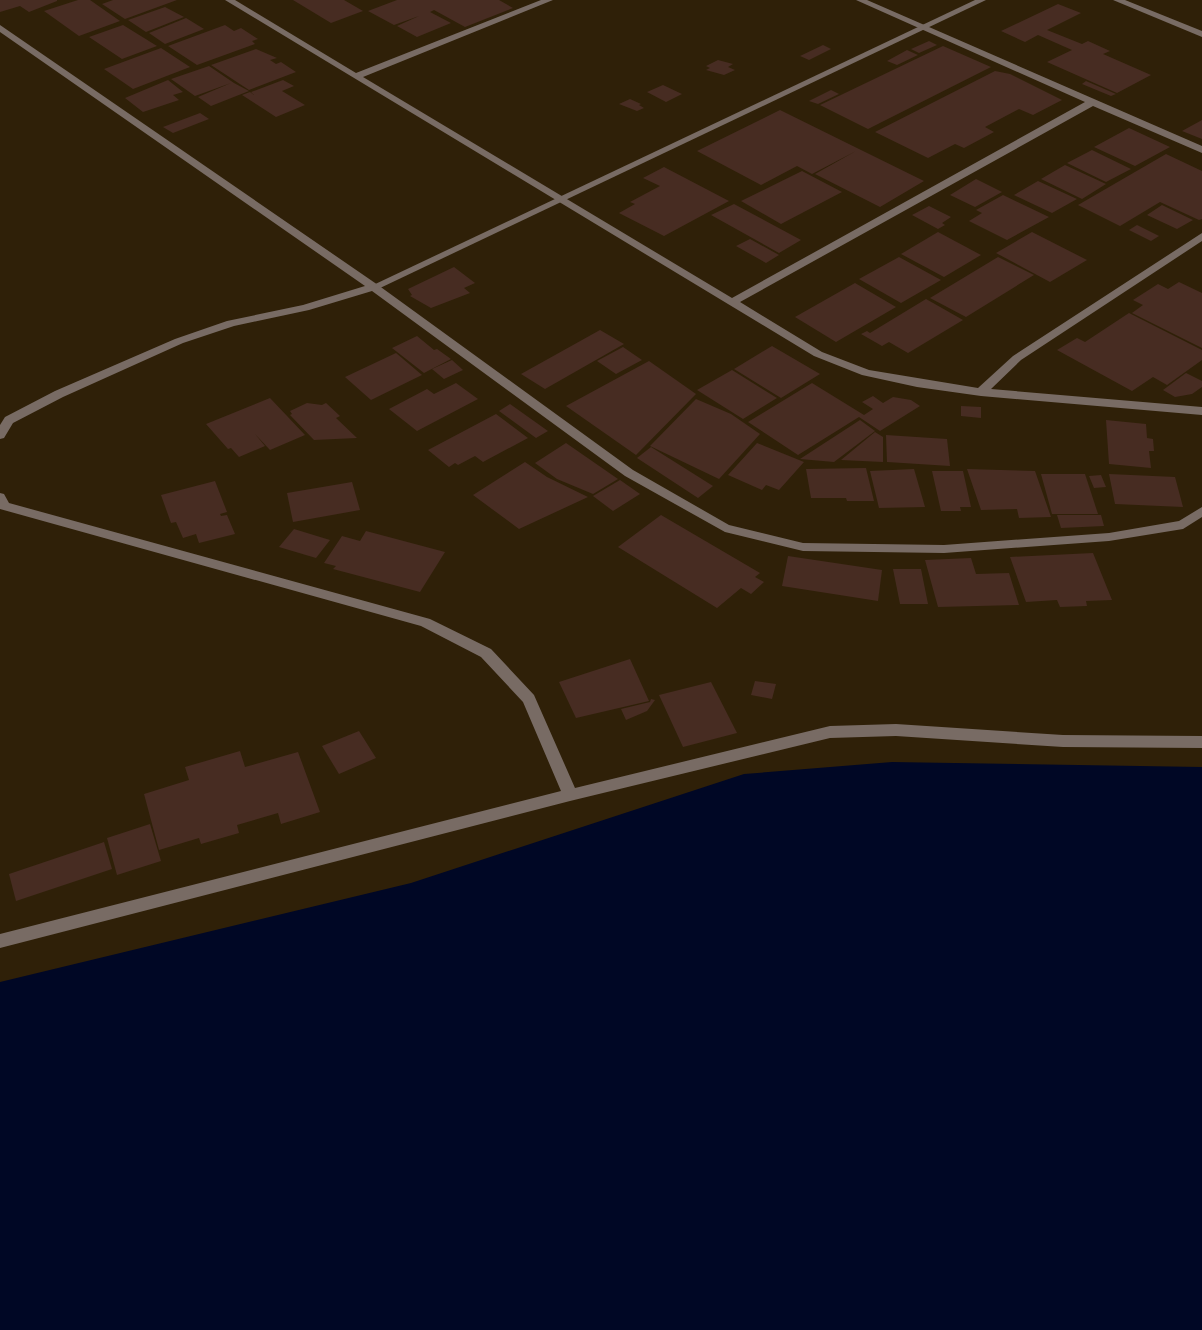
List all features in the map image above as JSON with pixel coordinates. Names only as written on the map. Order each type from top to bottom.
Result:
[{"type":"street","points":[[356,76],[549,0]]},
{"type":"street","points":[[860,0],[1202,150]]},
{"type":"street","points":[[0,435],[9,420],[59,394],[179,341],[231,323],[305,308],[374,287],[982,0]]},
{"type":"street","points":[[1117,0],[1202,34]]},
{"type":"street","points":[[232,1],[818,354],[866,373],[917,383],[981,392],[1202,411]]},
{"type":"street","points":[[0,28],[374,287],[629,473],[725,528],[803,547],[944,549],[1109,537],[1183,525],[1202,511]]},
{"type":"street","points":[[734,301],[1092,102]]},
{"type":"street","points":[[981,392],[1017,358],[1202,236]]},
{"type":"street","points":[[0,497],[4,506],[425,622],[486,653],[529,699],[570,795]]},
{"type":"street","points":[[0,941],[570,795],[830,732],[896,730],[1063,741],[1202,742]]},
{"type":"water","points":[[892,762],[1202,767],[1202,1330],[0,1330],[0,982],[411,883],[744,774]]},
{"type":"building","points":[[0,0],[57,1],[29,12],[20,6],[0,12]]},
{"type":"building","points":[[78,0],[90,0],[120,21],[79,36],[44,11]]},
{"type":"building","points":[[113,0],[177,0],[125,19],[102,4]]},
{"type":"building","points":[[293,0],[344,0],[363,11],[331,23]]},
{"type":"building","points":[[397,0],[499,0],[513,8],[465,27],[434,10],[430,12],[451,23],[417,37],[397,26],[419,16],[394,25],[368,11]]},
{"type":"building","points":[[1058,4],[1081,13],[1047,30],[1082,44],[1088,41],[1110,51],[1103,54],[1151,75],[1117,93],[1047,62],[1072,50],[1038,35],[1025,42],[1001,31]]},
{"type":"building","points":[[165,7],[184,17],[146,32],[128,20]]},
{"type":"building","points":[[186,18],[204,29],[165,44],[149,33]]},
{"type":"building","points":[[123,25],[157,46],[122,59],[89,37]]},
{"type":"building","points":[[225,25],[234,31],[241,28],[258,39],[252,41],[255,44],[197,65],[168,46]]},
{"type":"building","points":[[929,41],[937,45],[919,53],[911,49]]},
{"type":"building","points":[[823,45],[831,49],[809,60],[800,56]]},
{"type":"building","points":[[943,46],[991,67],[868,129],[820,105]]},
{"type":"building","points":[[161,48],[190,67],[133,89],[104,69]]},
{"type":"building","points":[[256,49],[277,58],[270,60],[276,64],[281,62],[296,72],[249,90],[211,65]]},
{"type":"building","points":[[907,50],[918,55],[897,65],[887,61]]},
{"type":"building","points":[[718,60],[733,64],[728,67],[735,70],[724,75],[706,70],[710,68],[706,66]]},
{"type":"building","points":[[209,66],[249,91],[211,106],[198,97],[231,83],[195,96],[171,79]]},
{"type":"building","points":[[995,71],[1010,74],[1062,100],[1033,115],[1019,109],[985,127],[994,132],[964,148],[955,144],[928,158],[875,132]]},
{"type":"building","points":[[168,80],[183,92],[173,95],[179,100],[143,112],[125,98]]},
{"type":"building","points":[[283,80],[294,86],[282,91],[305,105],[276,117],[242,95],[250,92],[254,95],[251,92]]},
{"type":"building","points":[[1086,81],[1116,94],[1111,96],[1082,84]]},
{"type":"building","points":[[663,85],[682,94],[666,102],[647,92]]},
{"type":"building","points":[[831,90],[839,94],[818,104],[809,101]]},
{"type":"building","points":[[630,99],[644,108],[637,111],[619,104]]},
{"type":"building","points":[[780,110],[924,181],[880,207],[815,174],[856,151],[812,174],[797,166],[761,185],[697,151]]},
{"type":"building","points":[[200,113],[209,119],[173,133],[163,127]]},
{"type":"building","points":[[1202,120],[1202,139],[1182,131]]},
{"type":"building","points":[[1129,128],[1170,147],[1135,166],[1094,147]]},
{"type":"building","points":[[1092,150],[1131,169],[1106,182],[1067,163]]},
{"type":"building","points":[[1166,154],[1202,171],[1202,219],[1160,202],[1120,226],[1078,205]]},
{"type":"building","points":[[1065,165],[1106,184],[1082,199],[1041,179]]},
{"type":"building","points":[[664,167],[729,201],[664,236],[619,213],[635,204],[630,202],[660,186],[643,178]]},
{"type":"building","points":[[802,171],[842,192],[781,224],[741,201]]},
{"type":"building","points":[[976,179],[1002,192],[975,207],[950,195]]},
{"type":"building","points":[[1038,181],[1077,199],[1052,213],[1014,195]]},
{"type":"building","points":[[1003,195],[1049,217],[1007,240],[969,221],[982,213],[976,210]]},
{"type":"building","points":[[734,204],[801,240],[779,253],[711,215]]},
{"type":"building","points":[[1162,205],[1193,220],[1177,229],[1147,215]]},
{"type":"building","points":[[929,206],[951,217],[942,223],[945,225],[938,229],[912,215]]},
{"type":"building","points":[[1137,225],[1159,236],[1151,241],[1129,230]]},
{"type":"building","points":[[938,232],[981,255],[944,277],[901,254]]},
{"type":"building","points":[[1032,232],[1087,260],[1050,282],[996,253]]},
{"type":"building","points":[[750,239],[779,255],[766,263],[736,246]]},
{"type":"building","points":[[899,257],[941,280],[901,303],[859,279]]},
{"type":"building","points":[[998,257],[1034,275],[966,317],[930,298]]},
{"type":"building","points":[[454,267],[475,283],[464,288],[470,293],[431,308],[410,296],[412,295],[408,289]]},
{"type":"building","points":[[1179,282],[1202,293],[1202,348],[1132,313],[1143,305],[1133,300],[1158,284],[1168,289]]},
{"type":"building","points":[[855,283],[896,307],[836,342],[795,317]]},
{"type":"building","points":[[926,299],[963,320],[908,353],[889,342],[882,346],[861,334],[867,331],[870,333]]},
{"type":"building","points":[[1129,313],[1202,350],[1202,360],[1167,385],[1153,377],[1132,391],[1057,350],[1077,338],[1085,342]]},
{"type":"building","points":[[600,330],[624,344],[545,389],[521,374]]},
{"type":"building","points":[[417,336],[451,359],[424,373],[392,348]]},
{"type":"building","points":[[772,346],[820,374],[781,398],[734,369]]},
{"type":"building","points":[[623,347],[642,360],[616,374],[597,361]]},
{"type":"building","points":[[396,353],[422,375],[371,400],[345,377]]},
{"type":"building","points":[[452,360],[463,370],[444,379],[432,369]]},
{"type":"building","points":[[649,361],[696,394],[636,455],[566,406]]},
{"type":"building","points":[[732,370],[777,398],[743,419],[697,390]]},
{"type":"building","points":[[1186,373],[1202,381],[1202,387],[1192,394],[1175,397],[1163,390]]},
{"type":"building","points":[[456,383],[478,399],[417,431],[389,409],[427,389],[434,394]]},
{"type":"building","points":[[812,383],[864,415],[873,409],[862,402],[873,396],[883,403],[893,397],[911,400],[920,406],[880,431],[859,417],[798,455],[748,422]]},
{"type":"building","points":[[270,398],[305,435],[270,450],[255,434],[265,446],[239,457],[231,448],[228,449],[206,424]]},
{"type":"building","points":[[696,399],[731,414],[760,434],[719,479],[650,446]]},
{"type":"building","points":[[307,403],[326,403],[340,416],[336,418],[357,438],[314,440],[290,415],[290,411]]},
{"type":"building","points":[[510,404],[548,431],[536,438],[499,411]]},
{"type":"building","points":[[961,406],[981,407],[981,418],[961,416]]},
{"type":"building","points":[[496,414],[528,438],[483,462],[475,456],[449,467],[428,450]]},
{"type":"building","points":[[860,420],[875,431],[834,462],[800,459]]},
{"type":"building","points":[[1106,420],[1146,424],[1147,438],[1153,439],[1154,451],[1149,451],[1151,468],[1109,464]]},
{"type":"building","points":[[875,432],[883,437],[883,462],[841,460]]},
{"type":"building","points":[[886,435],[947,439],[950,466],[887,462]]},
{"type":"building","points":[[566,443],[618,479],[593,494],[557,479],[535,463]]},
{"type":"building","points":[[757,443],[804,462],[779,490],[766,485],[762,490],[728,475]]},
{"type":"building","points":[[651,447],[713,486],[698,498],[637,458]]},
{"type":"building","points":[[525,462],[547,477],[588,497],[519,529],[473,495]]},
{"type":"building","points":[[866,468],[874,501],[811,498],[806,469]]},
{"type":"building","points":[[914,469],[925,507],[879,508],[870,471]]},
{"type":"building","points":[[967,469],[1035,471],[1051,517],[1019,518],[1017,509],[981,510]]},
{"type":"building","points":[[932,471],[963,471],[971,507],[960,507],[961,511],[941,511]]},
{"type":"building","points":[[1041,474],[1085,474],[1098,514],[1052,514]]},
{"type":"building","points":[[1109,474],[1175,477],[1183,507],[1115,504]]},
{"type":"building","points":[[1101,475],[1106,487],[1094,488],[1089,476]]},
{"type":"building","points":[[620,480],[640,494],[613,511],[593,496]]},
{"type":"building","points":[[215,481],[227,512],[220,514],[227,515],[235,534],[199,543],[196,534],[183,538],[176,522],[171,523],[161,495]]},
{"type":"building","points":[[352,482],[360,510],[293,522],[287,493]]},
{"type":"building","points":[[661,515],[760,573],[755,577],[764,582],[751,594],[741,588],[717,608],[618,547]]},
{"type":"building","points":[[1057,515],[1101,515],[1104,526],[1061,528]]},
{"type":"building","points":[[294,529],[330,540],[316,558],[279,547]]},
{"type":"building","points":[[366,531],[445,552],[420,592],[333,569],[336,566],[324,563],[342,536],[360,541]]},
{"type":"building","points":[[1093,553],[1112,600],[1086,601],[1087,606],[1060,607],[1057,600],[1026,602],[1010,557]]},
{"type":"building","points":[[788,556],[882,570],[878,601],[782,586]]},
{"type":"building","points":[[971,558],[976,574],[1009,573],[1019,605],[938,607],[925,560]]},
{"type":"building","points":[[893,569],[921,569],[928,604],[900,604]]},
{"type":"building","points":[[630,659],[649,701],[576,718],[559,682]]},
{"type":"building","points":[[755,681],[776,684],[772,699],[751,695]]},
{"type":"building","points":[[711,682],[737,733],[683,747],[659,695]]},
{"type":"building","points":[[651,699],[655,700],[647,711],[626,720],[621,709],[650,702]]},
{"type":"building","points":[[359,731],[376,758],[339,774],[322,746]]},
{"type":"building","points":[[240,751],[245,767],[298,752],[320,812],[281,824],[278,813],[237,825],[239,833],[201,844],[199,838],[159,850],[144,794],[189,780],[185,767]]},
{"type":"building","points":[[150,824],[161,861],[117,875],[107,838]]},
{"type":"building","points":[[104,842],[112,869],[16,901],[9,874]]}]
